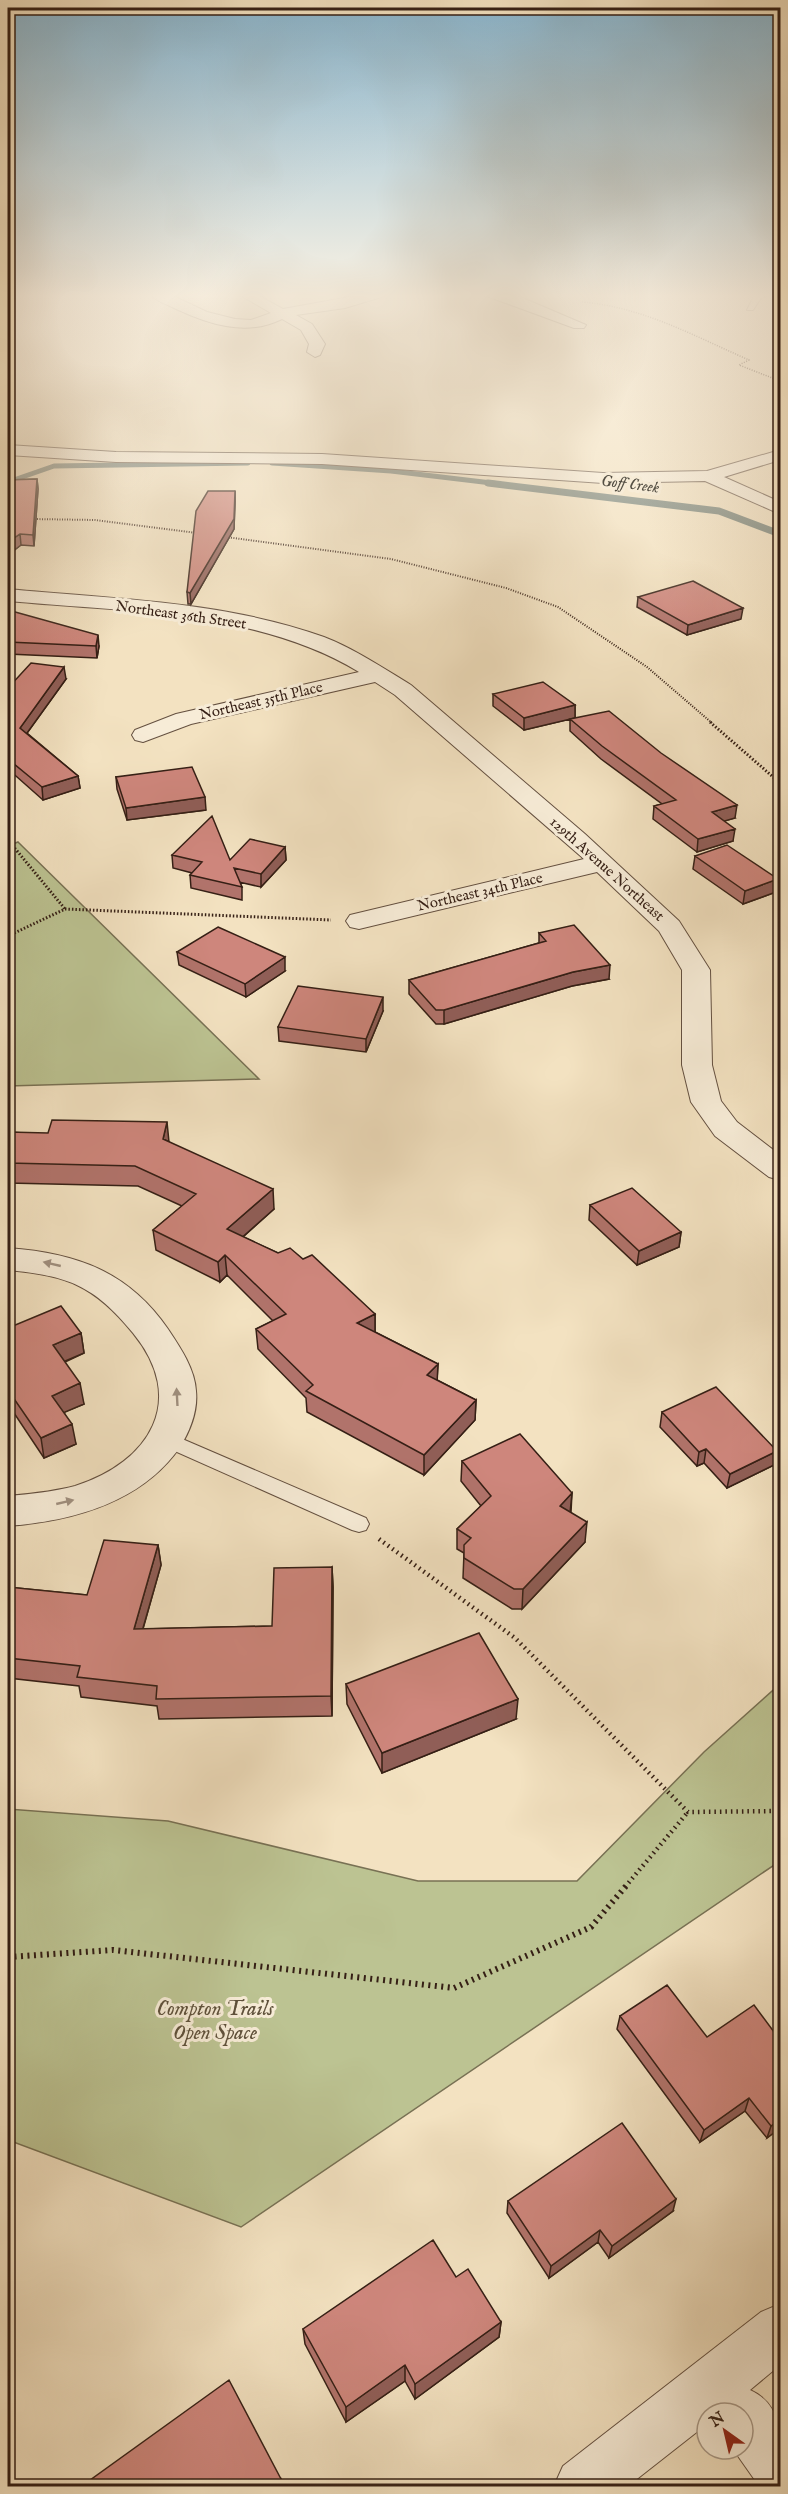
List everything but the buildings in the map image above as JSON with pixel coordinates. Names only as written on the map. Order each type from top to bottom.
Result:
[{"type":"street","points":[[8,450],[116,457],[322,459],[423,464],[603,478],[708,476],[780,455]]},
{"type":"street","points":[[708,476],[780,509]]},
{"type":"street","name":"Northeast 36th Street","points":[[8,595],[195,613],[233,620],[317,642],[381,674]]},
{"type":"street","name":"Northeast 35th Place","points":[[143,735],[184,719],[381,674]]},
{"type":"street","name":"129th Avenue Northeast","points":[[381,674],[403,690],[647,903],[670,927],[696,970],[697,1065],[706,1102],[726,1129],[780,1170]]},
{"type":"street","name":"Northeast 34th Place","points":[[359,921],[601,863]]},
{"type":"street","points":[[8,1259],[51,1263],[90,1277],[129,1304],[160,1344],[176,1377],[178,1407],[166,1439],[144,1466],[99,1494],[26,1511],[8,1511]]},
{"type":"street","points":[[736,2401],[780,2331]]},
{"type":"street","points":[[583,2487],[695,2424]]},
{"type":"street","points":[[755,2431],[780,2468]]},
{"type":"lane","points":[[166,1439],[359,1524]]},
{"type":"path","points":[[29,520],[73,517],[104,519],[207,535]]},
{"type":"path","points":[[218,536],[391,559],[506,588],[558,607],[647,667],[780,783]]},
{"type":"path","points":[[8,840],[65,909]]},
{"type":"path","points":[[8,936],[65,909],[359,921]]},
{"type":"path","points":[[359,1524],[515,1638],[688,1812],[780,1811]]},
{"type":"path","points":[[8,1957],[113,1950],[454,1988],[591,1927],[688,1812]]},
{"type":"green space","points":[[18,842],[259,1079],[8,1086],[8,846]]},
{"type":"green space","name":"Compton Trails Open Space","points":[[780,1684],[780,1861],[241,2227],[8,2140],[8,1809],[168,1821],[418,1881],[577,1881],[704,1752]]},
{"type":"waterway","name":"Goff Creek","points":[[8,482],[54,466],[248,463]]},
{"type":"waterway","name":"Goff Creek","points":[[272,463],[391,471],[500,484]]},
{"type":"waterway","name":"Goff Creek","points":[[488,483],[719,511],[780,534]]}]
